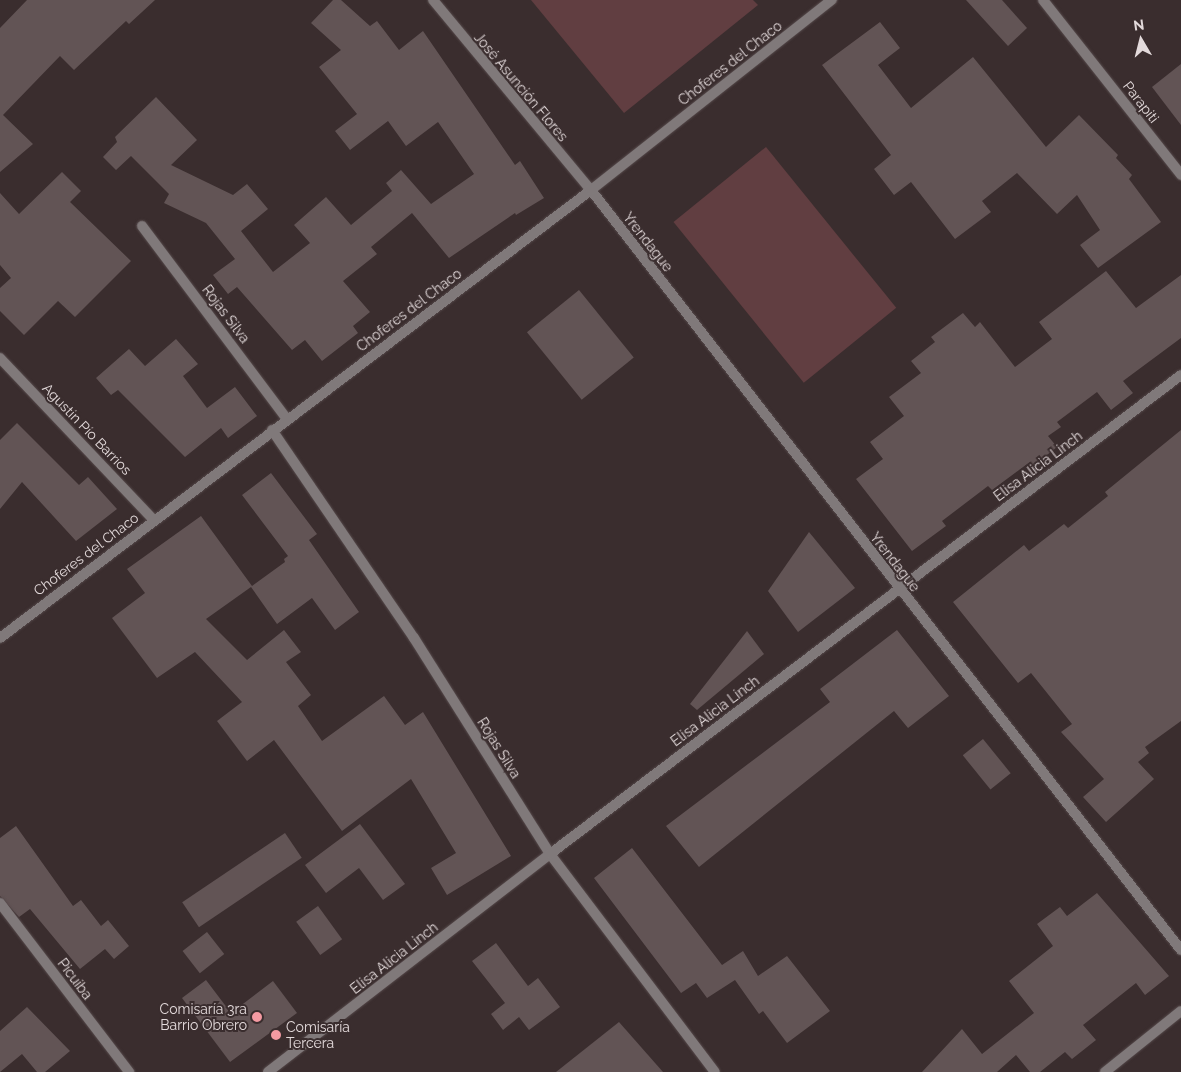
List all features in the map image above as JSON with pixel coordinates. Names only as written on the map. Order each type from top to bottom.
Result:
[{"type":"street","name":"José Asunción Flores","points":[[433,0],[590,190]]},
{"type":"street","name":"Choferes del Chaco","points":[[0,638],[590,190],[832,0]]},
{"type":"street","name":"Parapiti","points":[[1043,0],[1181,175]]},
{"type":"street","name":"Yrendague","points":[[590,190],[898,589],[1181,950]]},
{"type":"street","name":"Rojas Silva","points":[[142,226],[287,419]]},
{"type":"street","name":"Agustín Pío Barrios","points":[[0,358],[154,520]]},
{"type":"street","name":"Elisa Alicia Linch","points":[[268,1072],[550,854],[1181,375]]},
{"type":"street","name":"Rojas Silva","points":[[272,430],[414,638],[550,854],[715,1072]]},
{"type":"street","name":"Picuiba","points":[[0,903],[129,1072]]},
{"type":"street","points":[[1105,1072],[1181,1011]]},
{"type":"shaded area","points":[[531,0],[753,0],[758,5],[624,113]]},
{"type":"shaded area","points":[[766,147],[896,308],[804,383],[674,222]]},
{"type":"building","points":[[27,0],[155,0],[129,24],[126,21],[74,70],[60,56],[3,115],[33,144],[0,172],[0,28]]},
{"type":"building","points":[[333,0],[341,0],[370,26],[377,21],[399,50],[423,31],[515,165],[520,161],[544,198],[516,215],[515,213],[449,258],[412,213],[371,247],[377,254],[343,281],[370,312],[353,326],[358,333],[322,361],[305,340],[292,350],[237,287],[228,294],[213,275],[235,259],[206,223],[164,203],[169,194],[131,156],[116,170],[103,157],[117,142],[115,137],[156,97],[197,140],[171,165],[233,195],[247,184],[268,209],[241,231],[273,272],[310,243],[294,225],[326,197],[351,225],[392,191],[386,183],[401,170],[431,204],[474,174],[438,122],[406,146],[388,121],[350,150],[335,131],[357,114],[319,67],[341,50],[311,23]]},
{"type":"building","points":[[966,0],[1002,0],[1027,28],[1008,46]]},
{"type":"building","points":[[880,22],[900,48],[878,65],[911,108],[973,57],[1046,147],[1079,115],[1118,155],[1116,158],[1132,175],[1129,179],[1161,222],[1098,268],[1080,245],[1100,230],[1077,195],[1057,214],[1017,173],[982,201],[991,212],[955,239],[911,182],[894,195],[874,169],[891,155],[822,65]]},
{"type":"building","points":[[1181,64],[1181,125],[1152,87]]},
{"type":"building","points":[[62,172],[81,191],[70,202],[131,261],[75,317],[58,301],[24,335],[0,311],[0,288],[11,278],[0,265],[0,193],[19,214]]},
{"type":"building","points":[[1106,271],[1136,308],[1181,275],[1181,338],[1123,381],[1133,393],[1111,410],[1097,392],[1057,422],[1061,427],[1048,436],[1057,447],[1033,466],[1030,462],[992,490],[988,486],[942,521],[946,526],[912,551],[856,479],[883,459],[870,442],[904,416],[889,397],[921,373],[911,361],[935,342],[931,337],[963,313],[975,327],[980,322],[1015,367],[1052,339],[1039,322]]},
{"type":"building","points":[[579,290],[634,358],[582,400],[527,332]]},
{"type":"building","points":[[176,339],[198,364],[183,376],[207,408],[235,387],[257,416],[228,438],[221,428],[185,457],[118,390],[111,395],[96,378],[129,349],[145,366]]},
{"type":"building","points":[[17,423],[79,485],[88,477],[117,509],[76,541],[22,482],[0,509],[0,440]]},
{"type":"building","points":[[1181,430],[1181,721],[1145,747],[1149,753],[1138,762],[1154,779],[1106,822],[1083,797],[1104,779],[1061,732],[1072,724],[1031,673],[1018,683],[953,602],[1024,545],[1029,551],[1064,524],[1068,528],[1108,496],[1105,492]]},
{"type":"building","points":[[271,473],[317,534],[309,540],[359,612],[335,630],[312,598],[277,624],[251,587],[206,619],[247,660],[284,630],[301,652],[286,662],[311,695],[298,706],[322,741],[384,696],[405,725],[423,712],[511,856],[447,895],[431,868],[456,853],[411,779],[342,831],[274,740],[247,761],[217,721],[242,702],[195,652],[157,678],[112,618],[145,593],[127,569],[201,516],[252,586],[285,562],[284,559],[288,556],[242,495]]},
{"type":"building","points":[[809,532],[855,588],[798,632],[768,591]]},
{"type":"building","points":[[897,630],[949,696],[908,728],[894,711],[699,867],[666,826],[830,702],[820,689]]},
{"type":"building","points":[[747,631],[764,654],[697,710],[690,704]]},
{"type":"building","points":[[983,739],[1011,773],[990,790],[963,755]]},
{"type":"building","points":[[360,824],[405,884],[383,900],[359,868],[326,893],[305,865]]},
{"type":"building","points":[[16,826],[73,906],[81,900],[101,926],[108,920],[129,946],[114,959],[105,949],[80,969],[30,909],[19,917],[0,896],[0,838]]},
{"type":"building","points":[[285,833],[302,858],[199,927],[182,902]]},
{"type":"building","points":[[632,848],[722,965],[743,951],[758,976],[787,956],[830,1011],[787,1043],[763,1011],[759,1014],[735,980],[707,998],[696,983],[681,993],[594,878]]},
{"type":"building","points":[[1097,893],[1169,976],[1145,995],[1136,983],[1083,1025],[1096,1040],[1072,1059],[1065,1052],[1040,1072],[1030,1072],[1016,1055],[997,1072],[922,1072],[962,1029],[982,1054],[1034,1013],[1009,981],[1053,946],[1037,924],[1060,907],[1067,916]]},
{"type":"building","points":[[318,906],[342,939],[320,955],[296,922]]},
{"type":"building","points":[[207,932],[224,954],[200,973],[183,951]]},
{"type":"building","points":[[496,943],[528,986],[538,978],[560,1007],[529,1030],[519,1017],[503,1030],[491,1014],[505,1003],[472,961]]},
{"type":"building","points":[[206,980],[231,1013],[273,981],[297,1013],[230,1062],[182,998]]},
{"type":"building","points":[[27,1007],[70,1051],[45,1072],[37,1072],[22,1054],[0,1072],[0,1031]]},
{"type":"building","points":[[619,1022],[663,1072],[556,1072]]},
{"type":"place","name":"Comisaría 3ra Barrio Obrero","points":[[257,1017]]},
{"type":"place","name":"Comisaría Tercera","points":[[276,1035]]}]
